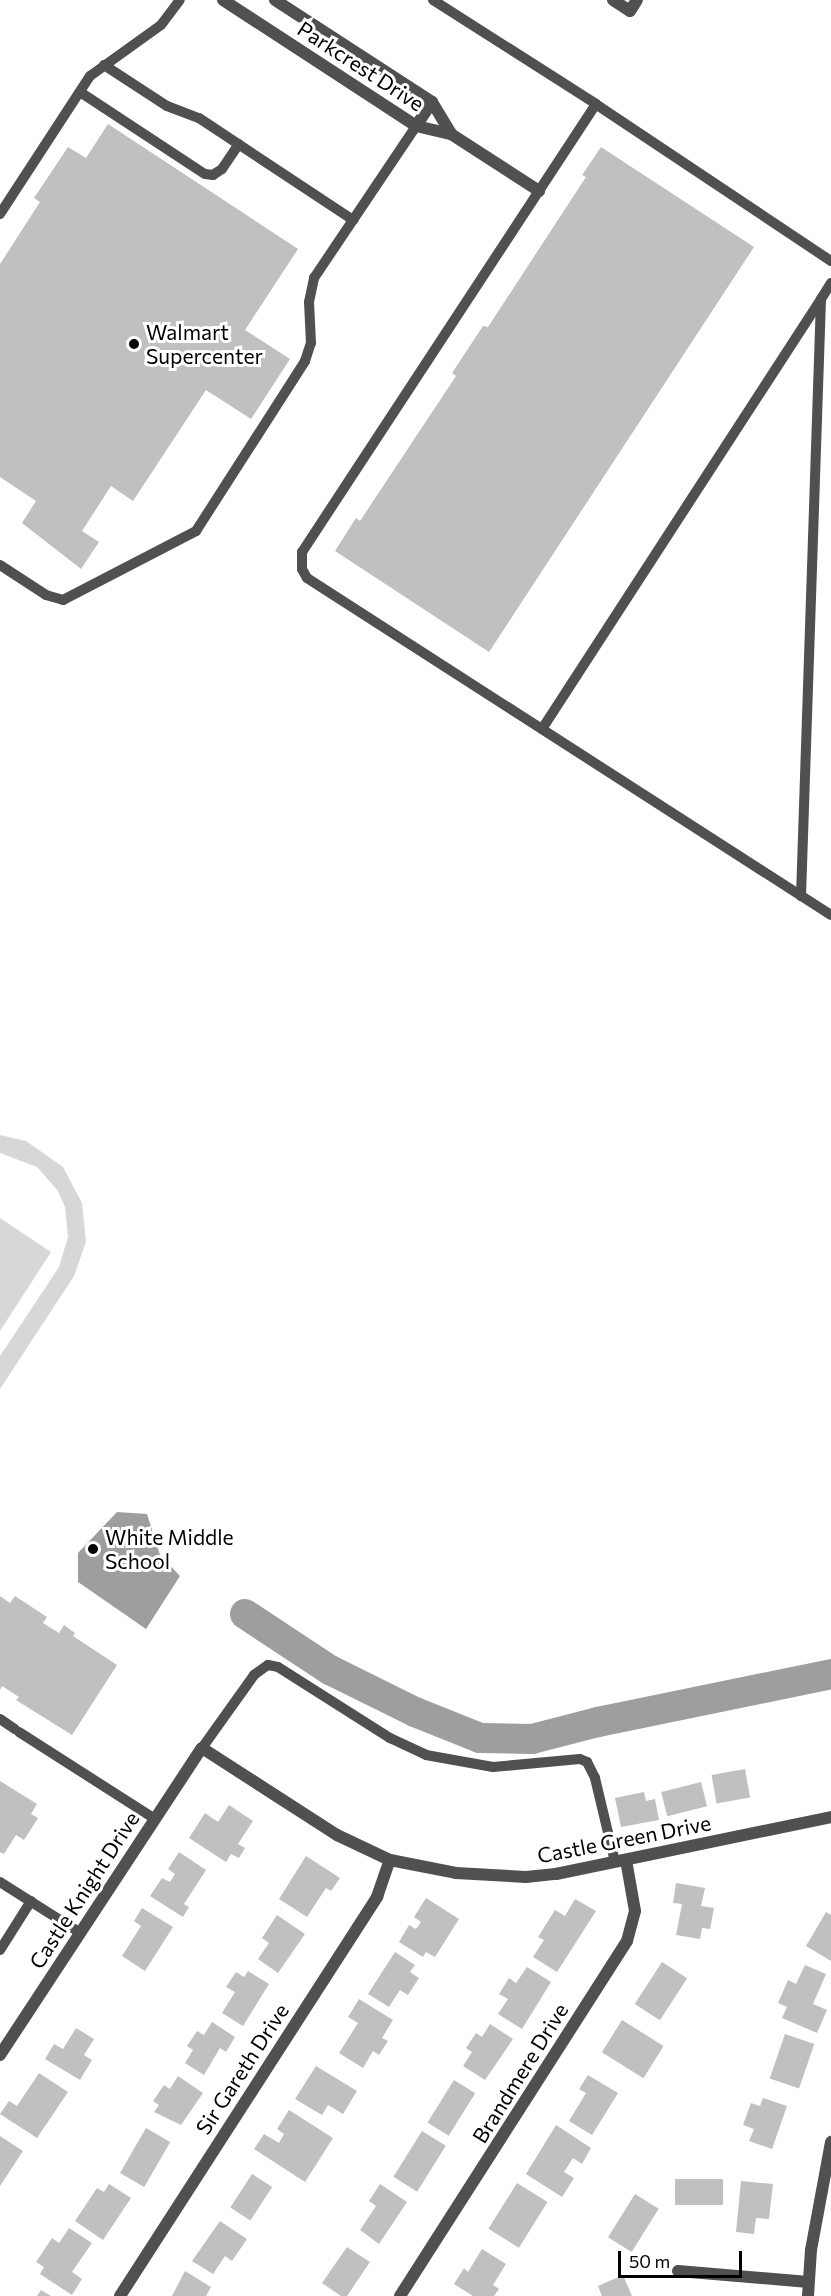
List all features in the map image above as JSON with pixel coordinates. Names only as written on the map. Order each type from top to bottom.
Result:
[{"type":"street","name":"Parkcrest Drive","points":[[223,0],[416,126],[451,134],[539,191]]},
{"type":"street","name":"Parkcrest Drive","points":[[274,0],[289,4],[432,102],[451,134]]},
{"type":"street","points":[[613,0],[630,11],[637,0]]},
{"type":"street","points":[[416,126],[432,102]]},
{"type":"street","name":"Castle Knight Drive","points":[[0,2055],[202,1748]]},
{"type":"street","name":"Castle Green Drive","points":[[202,1748],[304,1816],[390,1860],[456,1873],[526,1877],[621,1861],[831,1817]]},
{"type":"street","name":"Sir Gareth Drive","points":[[120,2296],[377,1897],[390,1860]]},
{"type":"street","name":"Brandmere Drive","points":[[400,2296],[627,1941],[636,1911],[621,1861]]},
{"type":"street","points":[[808,2296],[811,2250],[831,2142]]},
{"type":"street","points":[[678,2271],[809,2282]]},
{"type":"lane","points":[[0,214],[80,92],[104,64],[154,32],[180,0]]},
{"type":"lane","points":[[433,0],[596,104],[831,261]]},
{"type":"lane","points":[[104,64],[167,106],[199,118],[353,220]]},
{"type":"lane","points":[[80,92],[205,174],[213,175],[222,169],[239,144]]},
{"type":"lane","points":[[596,104],[302,552],[302,569],[307,578],[831,915]]},
{"type":"lane","points":[[0,565],[45,595],[63,600],[196,531],[305,361],[311,343],[309,302],[314,278],[416,126]]},
{"type":"lane","points":[[542,729],[831,283]]},
{"type":"lane","points":[[801,896],[821,299]]},
{"type":"lane","points":[[202,1748],[254,1675],[268,1665],[278,1667],[390,1738],[426,1755],[493,1767],[580,1759],[587,1762],[595,1778],[621,1861]]},
{"type":"lane","points":[[0,1719],[155,1819]]},
{"type":"lane","points":[[0,1882],[79,1932]]},
{"type":"lane","points":[[0,1950],[31,1901]]},
{"type":"shaded area","points":[[0,1135],[26,1141],[63,1167],[82,1203],[86,1242],[74,1276],[0,1389],[0,1356],[59,1267],[68,1237],[65,1207],[58,1191],[37,1167],[0,1153]]},
{"type":"shaded area","points":[[0,1218],[51,1252],[0,1331]]},
{"type":"shaded area","points":[[117,1512],[147,1514],[160,1555],[180,1576],[146,1629],[78,1582],[78,1553]]},
{"type":"building","name":"Walmart Supercenter","points":[[108,124],[298,249],[245,330],[290,359],[251,419],[206,390],[133,501],[111,486],[82,531],[99,542],[81,569],[22,523],[36,501],[0,477],[0,264],[40,202],[34,198],[68,147],[86,158]]},
{"type":"building","points":[[601,147],[754,247],[489,652],[335,551],[356,518],[360,521],[456,376],[452,373],[483,326],[488,327],[586,177],[582,175]]},
{"type":"building","points":[[0,1596],[10,1603],[15,1596],[47,1617],[43,1623],[59,1633],[64,1625],[75,1633],[73,1636],[117,1665],[72,1735],[16,1700],[19,1697],[2,1686],[0,1690]]},
{"type":"building","points":[[745,1769],[750,1798],[717,1803],[712,1775]]},
{"type":"building","points":[[0,1781],[37,1804],[31,1814],[38,1818],[24,1840],[16,1835],[4,1854],[0,1852]]},
{"type":"building","points":[[701,1782],[707,1806],[667,1816],[661,1792]]},
{"type":"building","points":[[644,1792],[646,1801],[655,1799],[659,1820],[621,1827],[615,1798]]},
{"type":"building","points":[[229,1805],[253,1821],[238,1844],[245,1848],[239,1858],[231,1854],[226,1862],[189,1838],[205,1813],[218,1822]]},
{"type":"building","points":[[179,1852],[206,1870],[184,1904],[189,1907],[183,1917],[150,1896],[162,1878],[170,1882],[175,1874],[168,1869]]},
{"type":"building","points":[[306,1856],[340,1878],[331,1891],[326,1888],[307,1917],[279,1899]]},
{"type":"building","points":[[676,1883],[705,1888],[701,1906],[714,1908],[710,1929],[702,1928],[700,1939],[676,1935],[682,1904],[673,1903]]},
{"type":"building","points":[[426,1898],[459,1919],[435,1957],[426,1952],[423,1957],[399,1942],[409,1925],[416,1929],[421,1922],[414,1917]]},
{"type":"building","points":[[575,1899],[596,1911],[557,1972],[533,1957],[544,1940],[538,1937],[555,1910],[565,1916]]},
{"type":"building","points":[[142,1908],[173,1927],[145,1971],[122,1956],[141,1926],[134,1921]]},
{"type":"building","points":[[826,1912],[831,1915],[831,1961],[806,1946]]},
{"type":"building","points":[[277,1915],[305,1934],[278,1973],[258,1959],[269,1943],[262,1938]]},
{"type":"building","points":[[395,1952],[415,1965],[410,1972],[419,1978],[408,1995],[400,1990],[389,2007],[368,1994]]},
{"type":"building","points":[[662,1962],[687,1978],[660,2020],[635,2004]]},
{"type":"building","points":[[805,1965],[826,1974],[813,2004],[827,2010],[817,2033],[782,2018],[787,2007],[778,2003],[788,1980],[796,1984]]},
{"type":"building","points":[[527,1967],[551,1982],[522,2029],[498,2014],[508,1999],[499,1994],[509,1978],[516,1983]]},
{"type":"building","points":[[248,1971],[269,1984],[243,2026],[222,2013],[235,1992],[226,1987],[236,1972],[244,1977]]},
{"type":"building","points":[[359,1999],[393,2020],[382,2038],[388,2041],[379,2055],[373,2051],[363,2068],[339,2053],[358,2023],[348,2017]]},
{"type":"building","points":[[622,2020],[664,2046],[643,2078],[602,2052]]},
{"type":"building","points":[[212,2022],[235,2037],[226,2052],[220,2048],[204,2075],[185,2063],[193,2050],[187,2046],[197,2031],[204,2035]]},
{"type":"building","points":[[490,2024],[513,2039],[485,2080],[463,2066],[472,2052],[466,2048],[476,2033],[482,2037]]},
{"type":"building","points":[[76,2028],[94,2039],[84,2055],[92,2060],[80,2080],[45,2059],[54,2044],[63,2049]]},
{"type":"building","points":[[785,2034],[814,2044],[799,2089],[770,2078]]},
{"type":"building","points":[[316,2066],[357,2091],[343,2114],[328,2105],[322,2115],[295,2099]]},
{"type":"building","points":[[39,2073],[68,2092],[37,2138],[0,2114],[9,2101],[17,2106]]},
{"type":"building","points":[[588,2075],[618,2093],[592,2135],[569,2121],[586,2093],[579,2089]]},
{"type":"building","points":[[178,2076],[203,2093],[181,2125],[154,2112],[159,2105],[153,2101],[164,2085],[170,2089]]},
{"type":"building","points":[[454,2080],[475,2093],[449,2136],[428,2122]]},
{"type":"building","points":[[763,2098],[787,2106],[772,2149],[749,2141],[754,2129],[743,2125],[751,2103],[760,2106]]},
{"type":"building","points":[[289,2110],[333,2138],[305,2182],[254,2149],[264,2134],[279,2143],[284,2134],[277,2129]]},
{"type":"building","points":[[556,2125],[591,2148],[582,2164],[573,2158],[564,2172],[574,2178],[562,2197],[526,2174]]},
{"type":"building","points":[[146,2128],[170,2142],[144,2187],[120,2173]]},
{"type":"building","points":[[422,2131],[446,2146],[417,2192],[393,2177]]},
{"type":"building","points":[[0,2136],[23,2151],[0,2186]]},
{"type":"building","points":[[252,2174],[272,2187],[250,2221],[230,2208]]},
{"type":"building","points":[[675,2179],[723,2179],[723,2205],[675,2205]]},
{"type":"building","points":[[741,2181],[773,2184],[769,2219],[756,2218],[754,2234],[736,2232]]},
{"type":"building","points":[[517,2183],[548,2202],[519,2248],[488,2229]]},
{"type":"building","points":[[109,2184],[131,2198],[103,2240],[75,2221],[97,2188],[104,2192]]},
{"type":"building","points":[[380,2184],[407,2202],[379,2244],[360,2230],[376,2206],[369,2201]]},
{"type":"building","points":[[635,2194],[659,2209],[632,2252],[608,2237]]},
{"type":"building","points":[[220,2221],[247,2239],[232,2261],[225,2256],[213,2274],[192,2261]]},
{"type":"building","points":[[69,2228],[92,2243],[72,2272],[82,2279],[72,2295],[40,2274],[44,2267],[36,2262],[52,2238],[59,2243]]},
{"type":"building","points":[[347,2247],[370,2262],[347,2296],[341,2296],[322,2283]]},
{"type":"building","points":[[482,2249],[506,2264],[493,2285],[499,2289],[494,2296],[473,2296],[454,2284],[464,2268],[468,2272]]},
{"type":"building","points":[[185,2271],[211,2287],[206,2296],[172,2296]]},
{"type":"building","points":[[623,2275],[632,2296],[602,2296],[598,2286]]},
{"type":"building","points":[[41,2290],[51,2296],[37,2296]]},
{"type":"waterway","points":[[245,1614],[330,1670],[415,1712],[480,1738],[532,1739],[598,1722],[831,1674]]},
{"type":"place","name":"Walmart Supercenter","points":[[134,344]]},
{"type":"place","name":"White Middle School","points":[[93,1549]]}]
